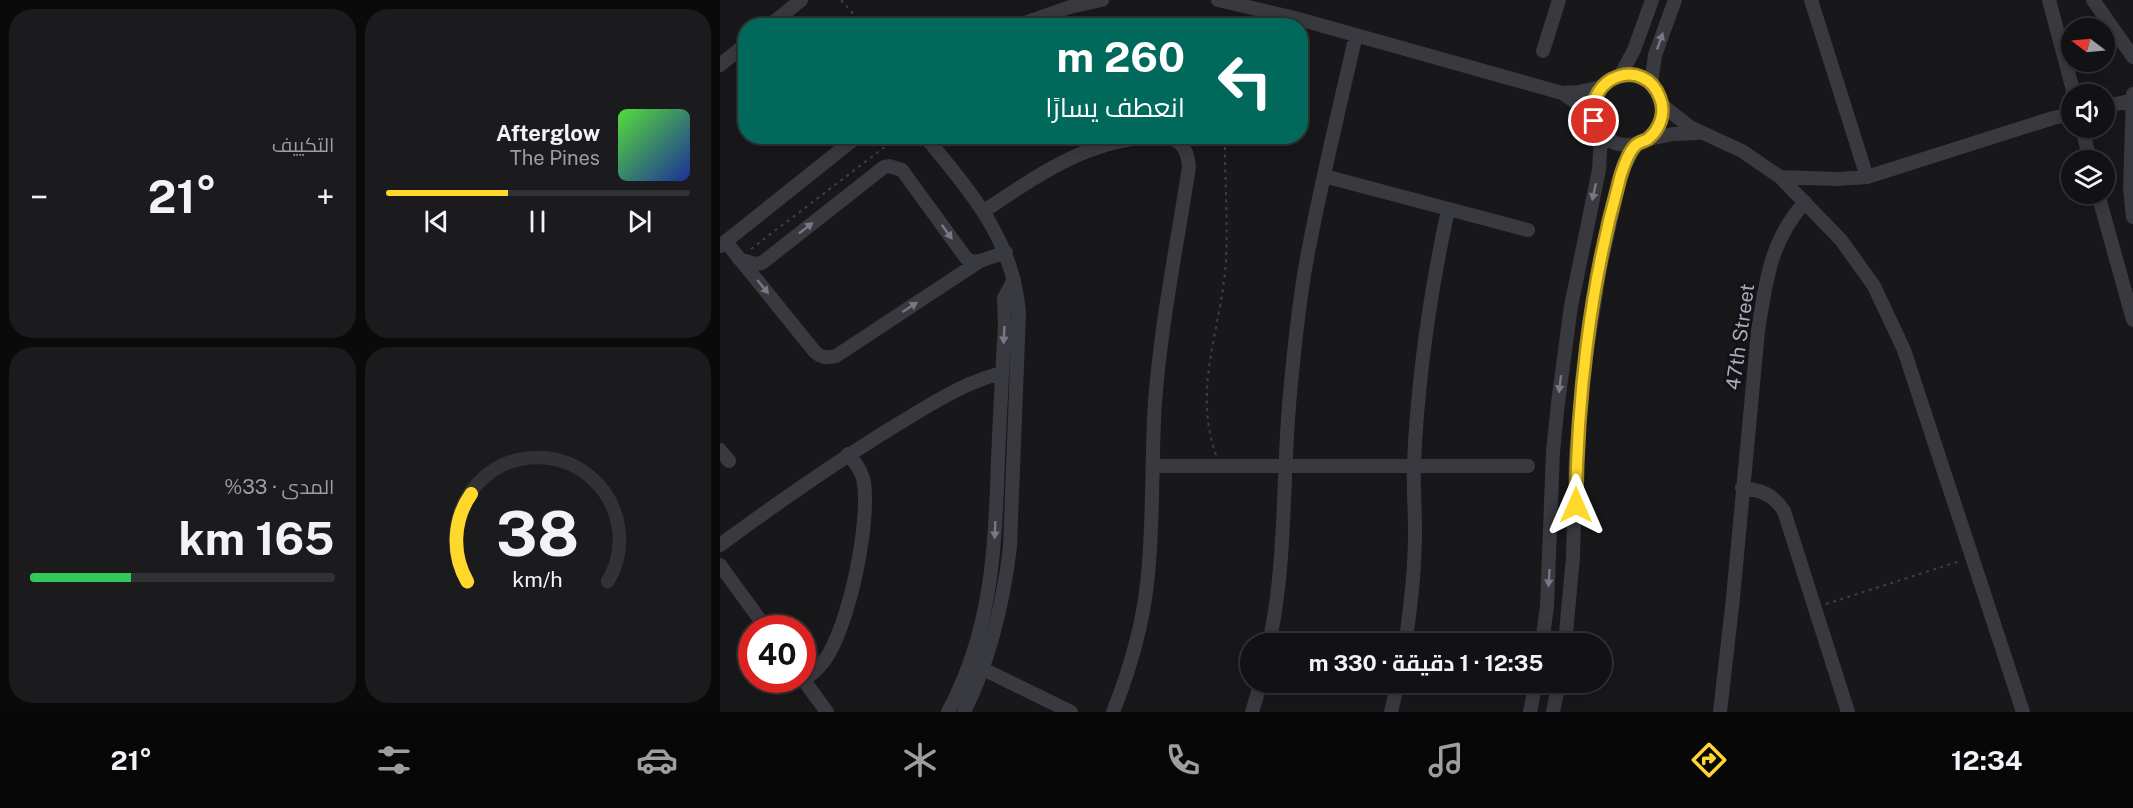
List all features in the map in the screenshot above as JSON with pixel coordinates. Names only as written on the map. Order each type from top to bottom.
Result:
[{"type":"street","points":[[779,18],[801,0]]},
{"type":"street","points":[[1037,18],[1061,9],[1102,0]]},
{"type":"street","points":[[1218,0],[1295,18]]},
{"type":"street","points":[[1543,51],[1559,0]]},
{"type":"street","points":[[1562,93],[1601,87],[1620,76],[1630,59],[1652,0]]},
{"type":"street","points":[[1651,84],[1655,55],[1675,0]]},
{"type":"street","points":[[1811,0],[1867,177]]},
{"type":"street","points":[[2049,0],[2071,84]]},
{"type":"street","points":[[2093,0],[2133,57]]},
{"type":"street","points":[[1308,22],[1562,93],[1577,103],[1594,121],[1601,134],[1617,144],[1642,142],[1673,134],[1700,133]]},
{"type":"street","points":[[1271,633],[1279,583],[1283,533],[1290,393],[1306,261],[1356,35]]},
{"type":"street","points":[[720,65],[738,50]]},
{"type":"street","points":[[1566,633],[1573,557],[1576,453],[1586,357],[1600,268],[1617,187],[1625,165],[1642,142],[1658,128],[1663,112],[1658,92],[1651,84],[1635,76],[1620,76]]},
{"type":"street","points":[[1594,121],[1593,107],[1601,87]]},
{"type":"street","points":[[2133,94],[2130,189],[2133,217]]},
{"type":"street","points":[[2115,104],[2133,100]]},
{"type":"street","points":[[1662,105],[1700,133],[1742,151],[1779,177],[1841,240],[1874,286],[1895,327],[1907,358],[2023,712]]},
{"type":"street","points":[[1779,177],[1849,179],[1867,177],[2061,116]]},
{"type":"street","points":[[1543,633],[1548,595],[1553,452],[1558,403],[1571,306],[1599,170],[1601,134]]},
{"type":"street","points":[[848,144],[723,244],[739,259],[815,352],[821,357],[836,356],[980,261]]},
{"type":"street","points":[[931,144],[984,211],[1006,252],[1018,297],[1019,327],[1010,547],[1001,609],[983,669],[964,712]]},
{"type":"street","points":[[984,211],[1046,171],[1076,155],[1105,144]]},
{"type":"street","points":[[1113,712],[1124,686],[1147,586],[1155,403],[1161,347],[1189,167],[1188,155],[1182,144]]},
{"type":"street","points":[[739,259],[755,264],[762,263],[884,167],[889,166],[902,170],[966,258],[972,262],[980,261],[1006,252]]},
{"type":"street","points":[[1323,176],[1528,230]]},
{"type":"street","name":"47th Street","points":[[1720,712],[1758,331],[1777,242],[1804,202]]},
{"type":"street","points":[[2101,204],[2133,320]]},
{"type":"street","points":[[1407,633],[1412,600],[1415,531],[1414,465],[1421,363],[1429,307],[1448,210]]},
{"type":"street","points":[[948,712],[971,658],[989,591],[995,544],[1004,298],[1014,280]]},
{"type":"street","points":[[720,545],[848,454],[957,388],[986,376],[1002,373]]},
{"type":"street","points":[[720,450],[729,461]]},
{"type":"street","points":[[816,668],[825,660],[848,605],[861,540],[865,492],[858,466],[848,454]]},
{"type":"street","points":[[1153,466],[1528,466]]},
{"type":"street","points":[[1742,488],[1766,493],[1779,503],[1784,511],[1848,712]]},
{"type":"street","points":[[720,565],[757,615]]},
{"type":"street","points":[[983,669],[1071,712]]},
{"type":"street","points":[[813,693],[827,712]]},
{"type":"street","points":[[1252,712],[1258,693]]},
{"type":"street","points":[[1391,712],[1395,693]]},
{"type":"street","points":[[1530,712],[1534,693]]},
{"type":"street","points":[[1553,712],[1557,693]]},
{"type":"path","points":[[841,0],[857,18]]},
{"type":"path","points":[[1148,18],[1177,18]]},
{"type":"path","points":[[1220,466],[1211,440],[1206,406],[1207,376],[1226,261],[1225,144]]},
{"type":"path","points":[[1815,608],[1972,557]]},
{"type":"route","points":[[1576,505],[1576,453],[1580,405],[1604,248],[1617,187],[1625,165],[1636,145],[1653,134],[1661,120],[1663,112],[1658,92],[1651,84],[1635,76],[1613,78],[1606,82],[1597,93],[1593,107],[1594,121]]}]
